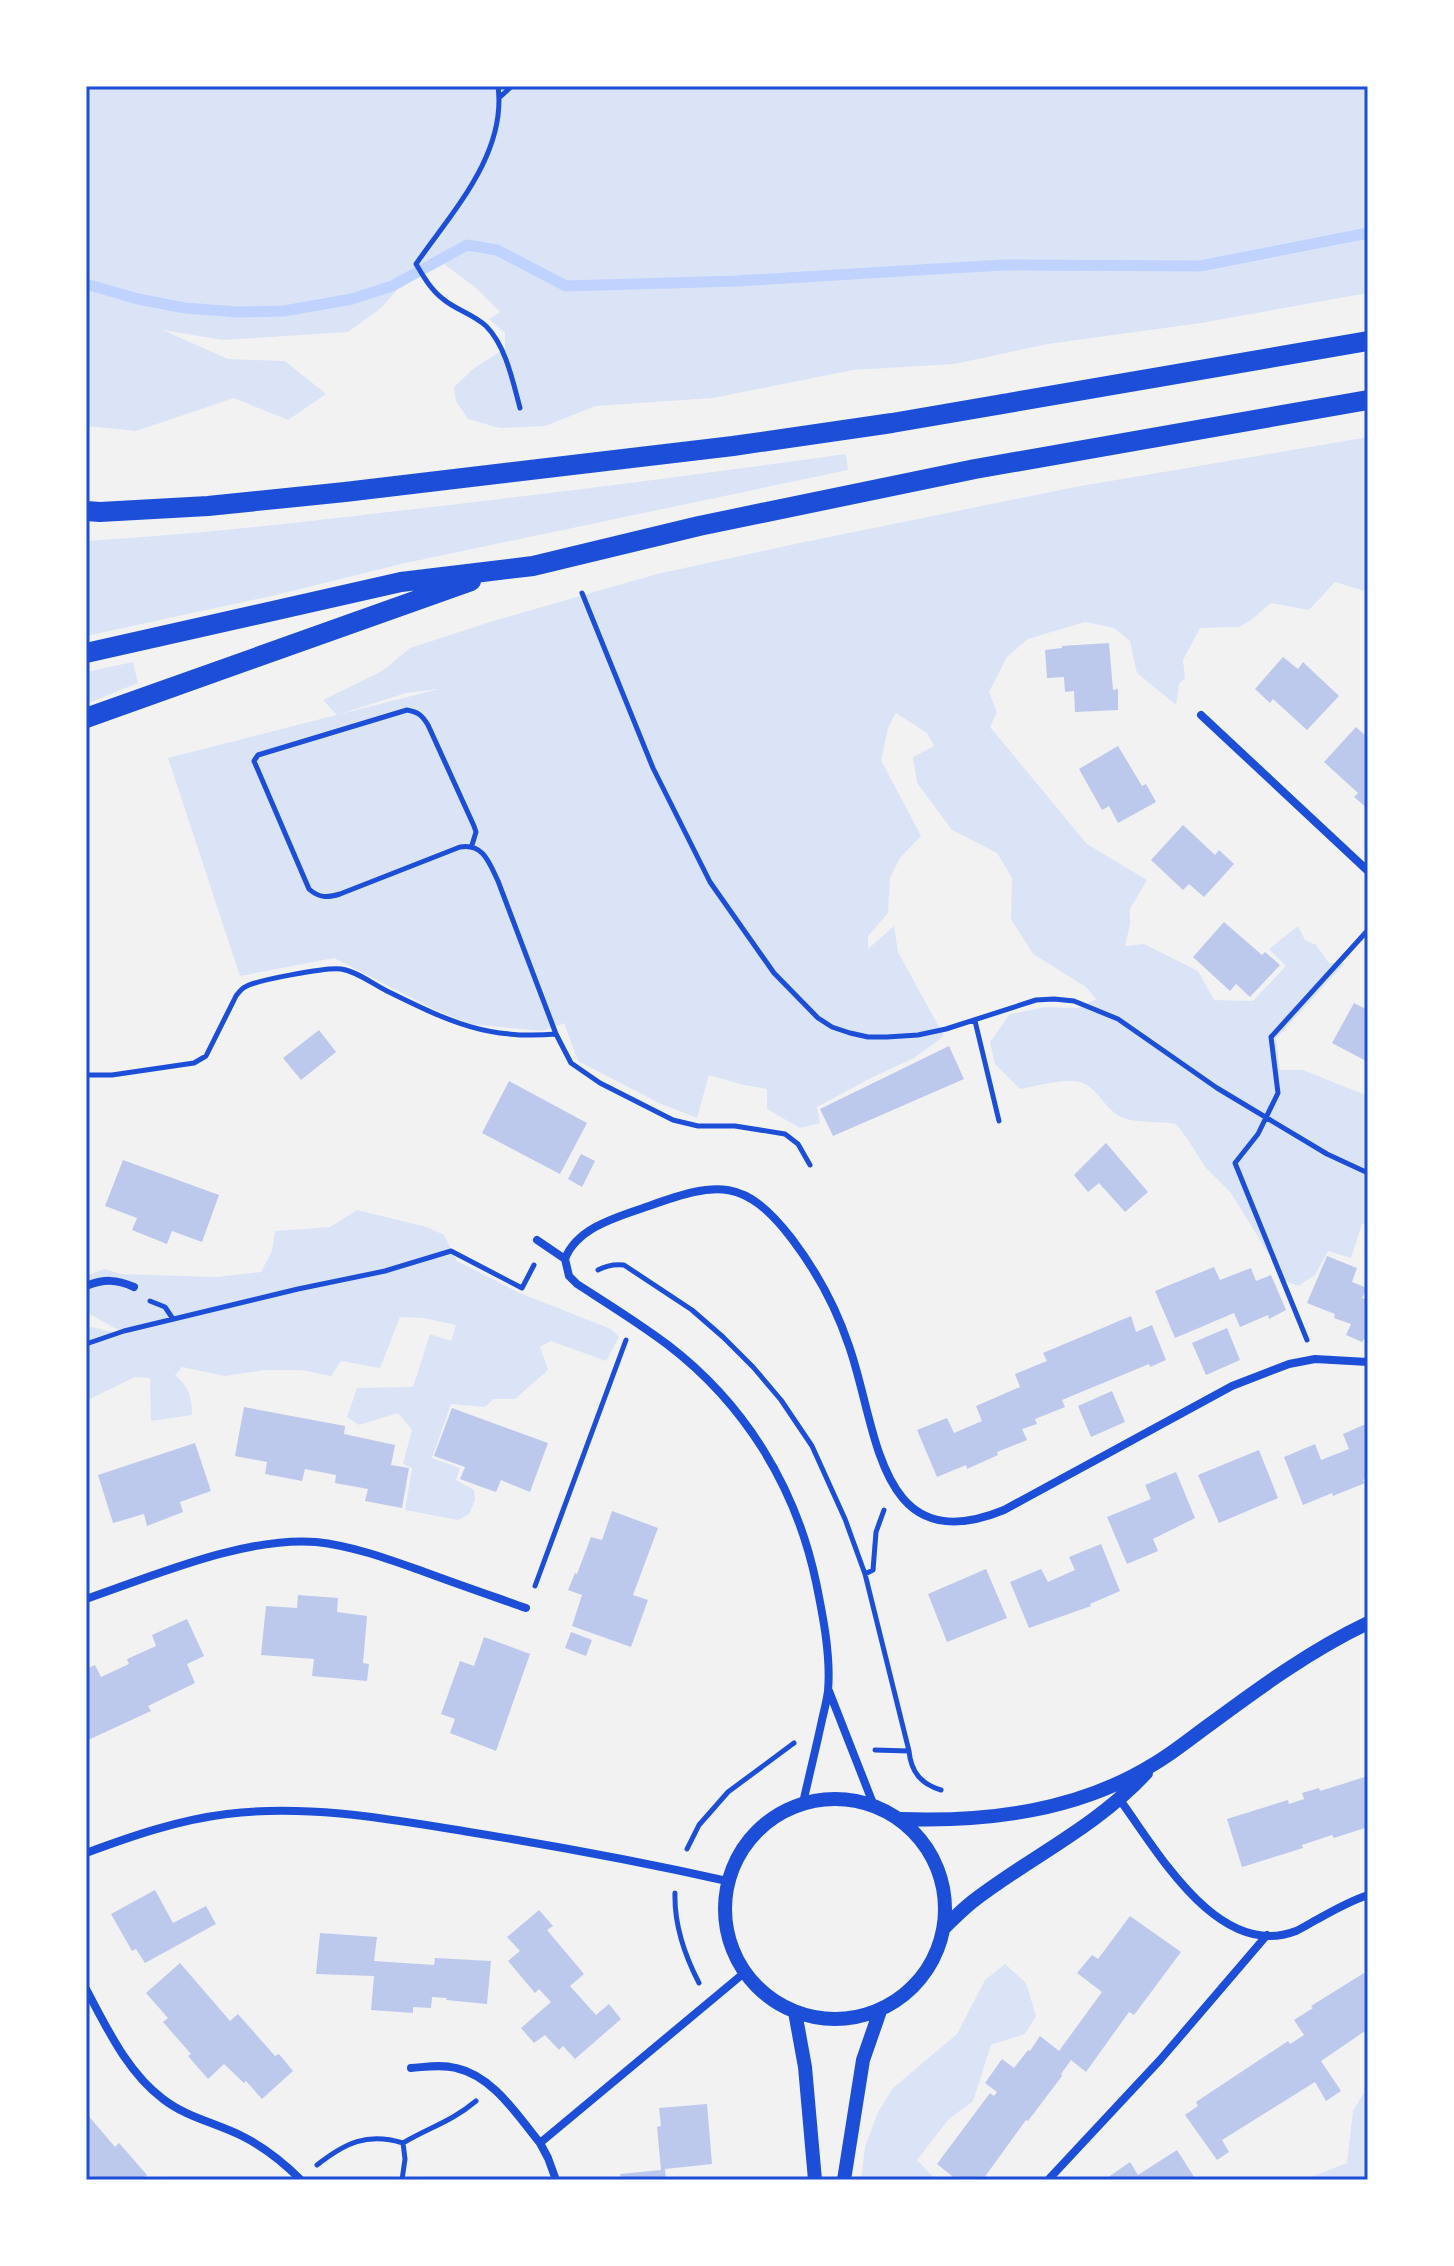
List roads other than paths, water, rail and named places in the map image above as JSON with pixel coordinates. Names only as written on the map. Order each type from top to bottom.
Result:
[{"type":"main road","points":[[86,511],[253,501],[733,446],[907,420],[1368,341]]},
{"type":"main road","points":[[86,653],[401,582],[533,566],[699,526],[975,469],[1368,400]]},
{"type":"main road","points":[[86,718],[511,567]]},
{"type":"street","points":[[1201,715],[1368,871]]},
{"type":"street","points":[[803,1803],[828,1690],[825,1636],[814,1572],[792,1502],[740,1414],[713,1384],[668,1345],[569,1276],[565,1259],[578,1240],[615,1218],[706,1190],[718,1189],[746,1195],[761,1204],[808,1261],[834,1306],[850,1348],[877,1448],[899,1496],[926,1516],[943,1522],[980,1520],[1034,1495],[1232,1386],[1289,1364],[1315,1359],[1368,1362]]},
{"type":"street","points":[[540,1243],[565,1259]]},
{"type":"street","points":[[86,1286],[115,1280],[134,1287]]},
{"type":"street","points":[[86,1599],[224,1553],[261,1545],[314,1542],[368,1553],[526,1608]]},
{"type":"street","points":[[944,1928],[971,1903],[1120,1800],[1154,1765],[1280,1674],[1368,1623]]},
{"type":"street","points":[[828,1690],[874,1806]]},
{"type":"street","points":[[901,1819],[968,1819],[1032,1811],[1104,1788],[1154,1765]]},
{"type":"street","points":[[827,1799],[874,1806],[901,1819],[925,1846],[939,1871],[946,1899],[944,1928],[932,1962],[910,1990],[880,2011],[837,2020],[795,2012],[766,1996],[744,1973],[732,1951],[725,1928],[727,1881],[738,1855],[756,1832],[777,1815],[803,1803],[827,1799]]},
{"type":"street","points":[[1120,1800],[1165,1864],[1194,1895],[1237,1930],[1267,1935],[1297,1931],[1368,1895]]},
{"type":"street","points":[[86,1853],[195,1819],[296,1810],[352,1814],[533,1842],[727,1881]]},
{"type":"street","points":[[1048,2180],[1160,2060],[1267,1935]]},
{"type":"street","points":[[540,2143],[744,1973]]},
{"type":"street","points":[[86,1989],[132,2069],[164,2100],[241,2135],[268,2151],[300,2179]]},
{"type":"street","points":[[844,2180],[863,2060],[880,2011]]},
{"type":"street","points":[[795,2012],[807,2079],[815,2180]]},
{"type":"street","points":[[411,2068],[453,2067],[469,2072],[492,2088],[540,2143],[556,2180]]},
{"type":"waterway","points":[[86,284],[185,308],[284,311],[352,299],[392,286],[467,245],[497,250],[566,286],[737,281],[1002,265],[1200,266],[1368,233]]}]
